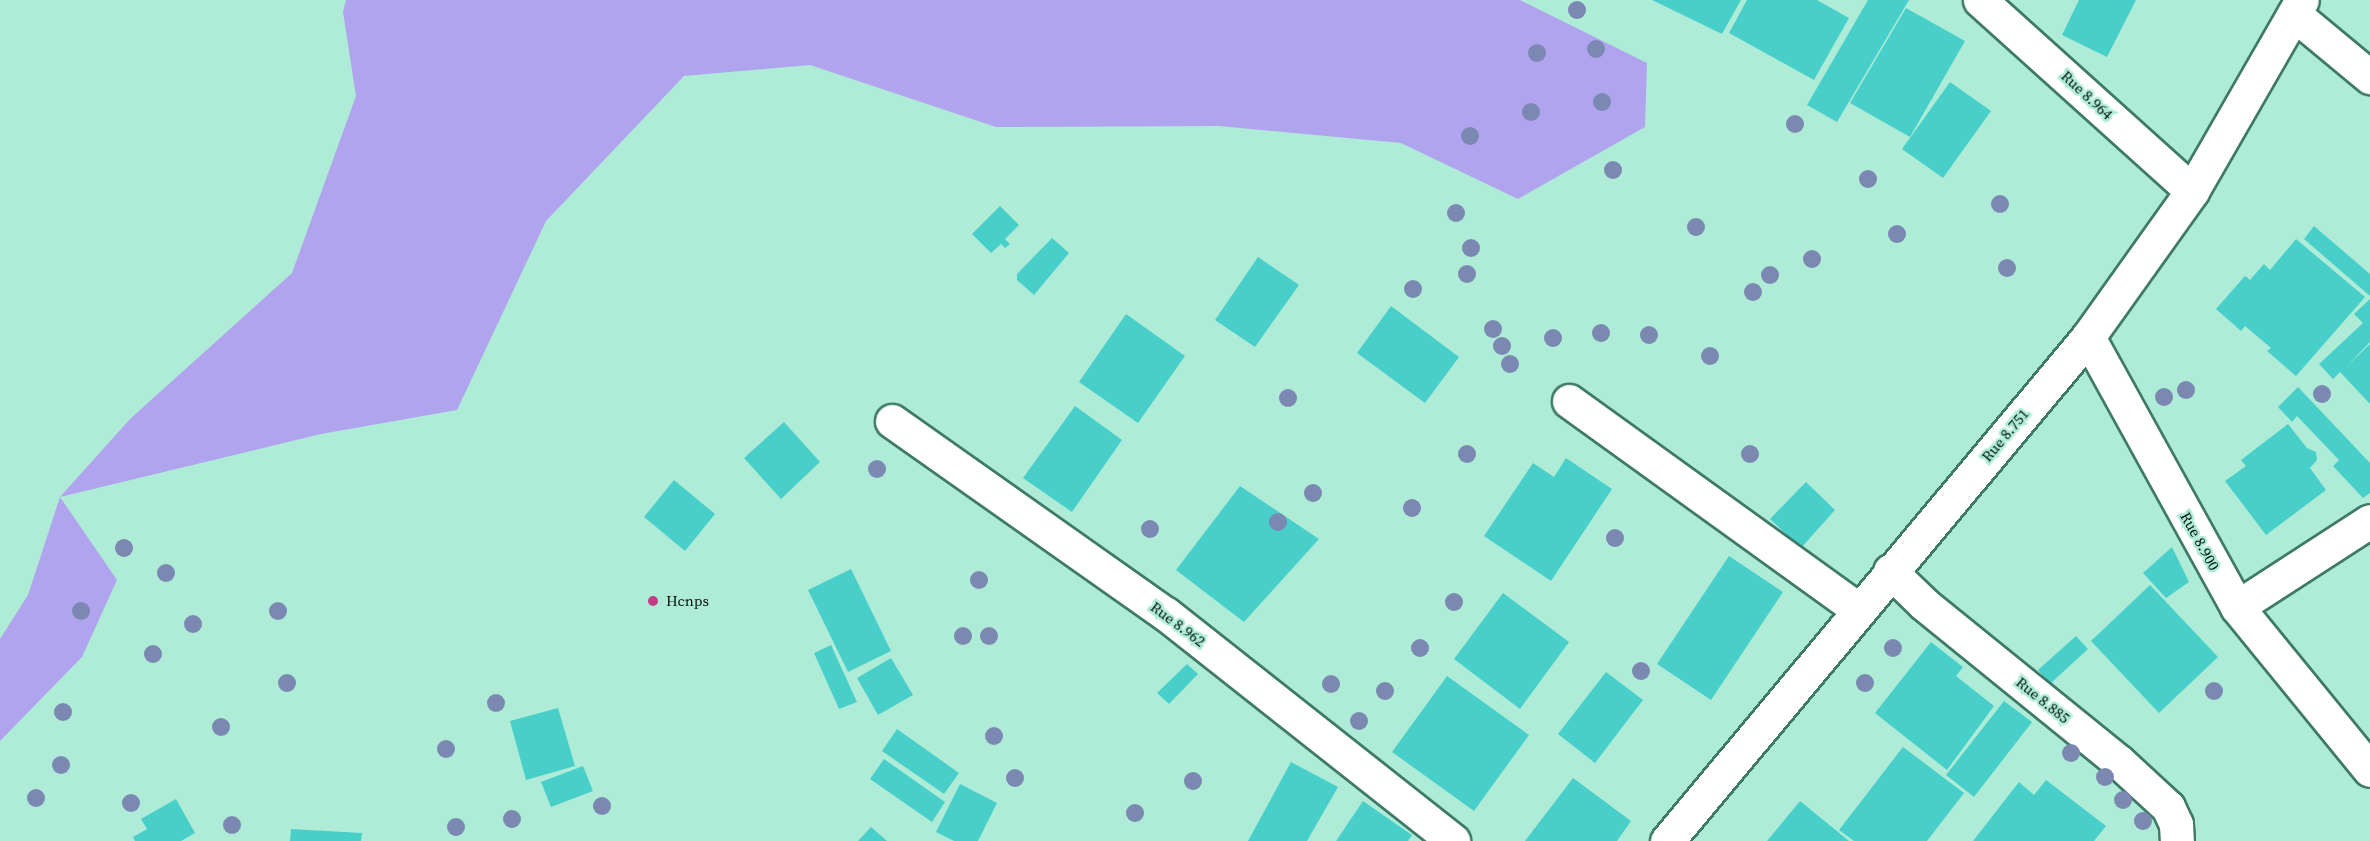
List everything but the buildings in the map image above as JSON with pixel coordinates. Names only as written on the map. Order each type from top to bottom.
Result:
[{"type":"street","name":"Rue 8.964","points":[[1980,0],[2192,191]]},
{"type":"street","name":"Rue 8.751","points":[[1667,841],[1890,571],[2088,337],[2192,191],[2298,7]]},
{"type":"street","points":[[2298,7],[2370,77]]},
{"type":"street","name":"Rue 8.900","points":[[2088,337],[2237,607],[2370,770]]},
{"type":"street","points":[[1569,401],[1859,610]]},
{"type":"street","name":"Rue 8.962","points":[[892,421],[1166,614],[1453,841]]},
{"type":"street","points":[[2237,607],[2370,521]]},
{"type":"street","name":"Rue 8.885","points":[[1890,571],[1924,604],[2118,760],[2168,807],[2176,824],[2177,841]]},
{"type":"shaded area","points":[[346,0],[1520,0],[1647,63],[1645,127],[1518,199],[1401,143],[1219,126],[996,127],[810,65],[684,76],[546,221],[457,410],[321,434],[60,497],[130,419],[292,273],[356,96],[343,12]]},
{"type":"shaded area","points":[[60,497],[117,580],[82,657],[0,741],[0,639],[28,595]]},
{"type":"place","name":"Hcnps","points":[[653,601]]}]
